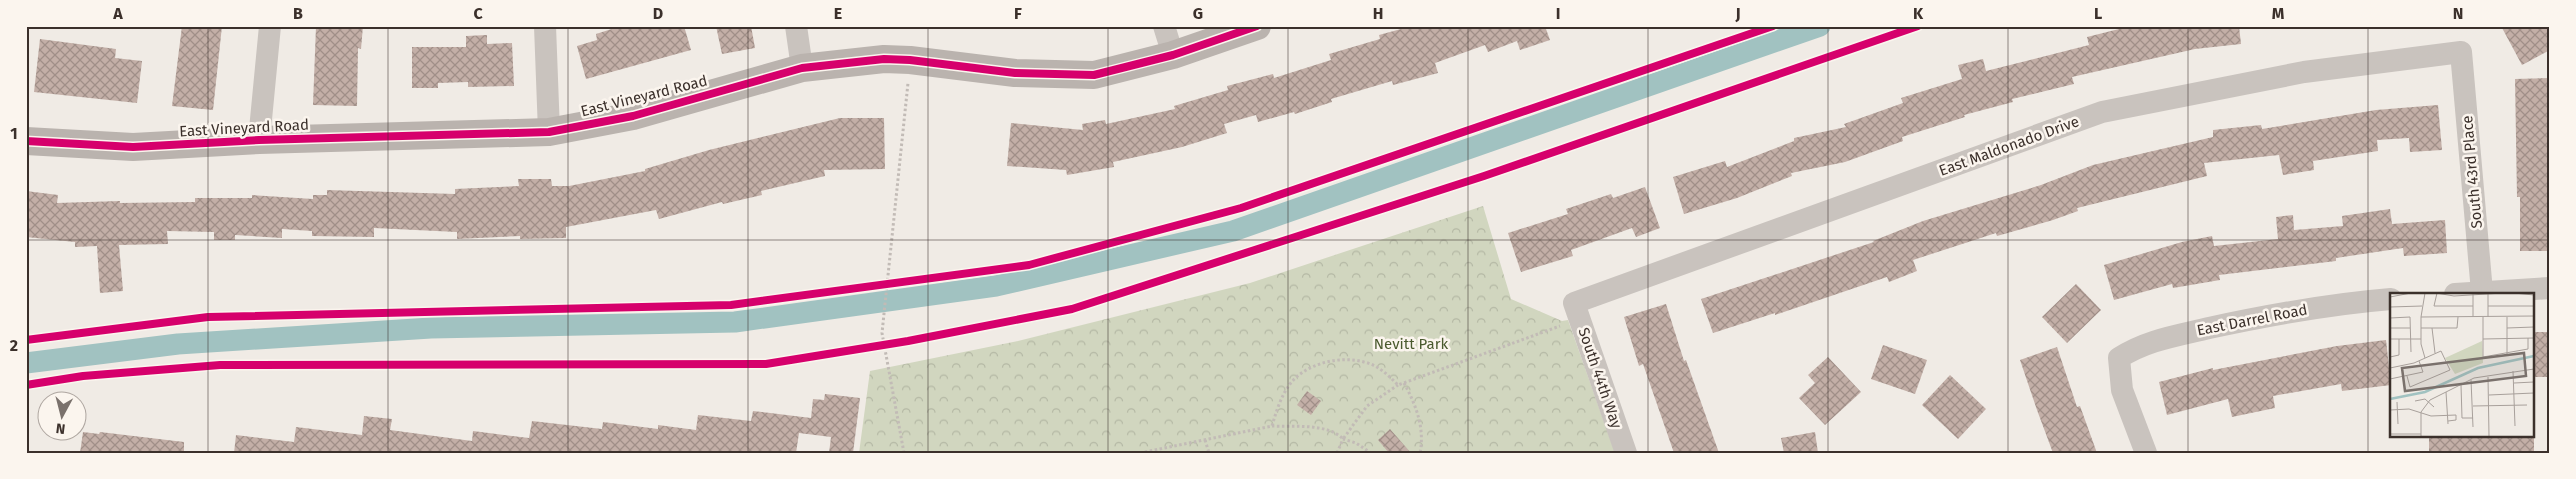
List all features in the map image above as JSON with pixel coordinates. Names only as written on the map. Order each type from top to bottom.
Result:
[{"type":"street","points":[[259,140],[270,26]]},
{"type":"street","points":[[545,26],[550,132]]},
{"type":"street","points":[[796,26],[802,68]]},
{"type":"street","points":[[1164,26],[1172,55]]},
{"type":"street","name":"East Vineyard Road","points":[[26,141],[134,147],[259,140],[550,132],[633,116],[802,68],[884,59],[910,60],[1015,73],[1094,74],[1172,55],[1257,26]]},
{"type":"street","name":"South 43rd Place","points":[[2461,52],[2482,292]]},
{"type":"street","name":"East Maldonado Drive","points":[[1574,303],[2102,112],[2304,72],[2461,52]]},
{"type":"street","points":[[2468,293],[2550,288]]},
{"type":"street","name":"East Darrel Road","points":[[2146,453],[2122,390],[2119,358],[2139,345],[2262,316],[2336,304],[2390,299]]},
{"type":"street","name":"South 44th Way","points":[[1574,303],[1626,453]]},
{"type":"path","points":[[904,453],[888,344],[882,333],[910,60]]},
{"type":"path","points":[[876,286],[886,288],[896,283]]},
{"type":"path","points":[[1336,453],[1343,439],[1367,406],[1398,385],[1563,326]]},
{"type":"path","points":[[874,347],[888,344]]},
{"type":"path","points":[[1272,426],[1276,412],[1291,383],[1312,367],[1327,362],[1363,361],[1381,370],[1398,385]]},
{"type":"path","points":[[1404,383],[1420,421],[1422,432],[1420,453]]},
{"type":"path","points":[[1140,453],[1272,426],[1316,428],[1337,433],[1343,439],[1356,443],[1371,453]]},
{"type":"path","points":[[1205,440],[1208,453]]},
{"type":"green space","name":"Nevitt Park","points":[[1483,206],[1511,299],[1562,321],[1568,320],[1615,453],[859,453],[870,371],[1018,341],[1250,283]]},
{"type":"building","points":[[182,26],[222,26],[213,110],[172,106]]},
{"type":"building","points":[[316,26],[363,26],[361,49],[358,48],[357,106],[313,105]]},
{"type":"building","points":[[621,26],[684,26],[691,50],[586,79],[577,46],[597,40],[596,34]]},
{"type":"building","points":[[716,26],[751,26],[755,48],[722,54]]},
{"type":"building","points":[[1412,26],[1551,27],[1546,29],[1550,40],[1520,50],[1517,41],[1488,52],[1485,45],[1435,63],[1438,73],[1393,85],[1392,81],[1331,99],[1332,102],[1295,114],[1294,112],[1258,122],[1256,115],[1224,124],[1227,133],[1182,147],[1113,162],[1114,167],[1067,175],[1066,170],[1007,166],[1011,123],[1083,130],[1082,124],[1105,120],[1106,124],[1175,109],[1174,106],[1228,90],[1227,86],[1273,74],[1274,78],[1331,60],[1329,54],[1380,39],[1379,35]]},
{"type":"building","points":[[2131,26],[2239,26],[2241,44],[2195,49],[2072,77],[2074,84],[2012,99],[2013,102],[1964,115],[1965,117],[1902,137],[1903,141],[1845,162],[1791,173],[1792,176],[1737,198],[1684,214],[1673,177],[1725,161],[1727,167],[1794,141],[1794,138],[1846,127],[1844,124],[1903,103],[1901,98],[1962,79],[1958,65],[1983,59],[1986,71],[2089,45],[2087,37]]},
{"type":"building","points":[[2501,26],[2550,26],[2550,50],[2522,65]]},
{"type":"building","points":[[487,35],[487,44],[512,43],[514,86],[468,87],[468,82],[438,83],[438,88],[412,88],[412,47],[466,47],[466,36]]},
{"type":"building","points":[[40,39],[116,49],[115,58],[142,61],[137,103],[34,92]]},
{"type":"building","points":[[2550,78],[2550,251],[2520,251],[2520,197],[2517,197],[2515,79]]},
{"type":"building","points":[[2438,105],[2442,150],[2410,152],[2409,138],[2377,140],[2378,151],[2313,161],[2314,170],[2283,175],[2279,155],[2204,163],[2207,176],[2077,208],[2078,211],[2053,220],[1997,236],[1996,233],[1913,260],[1917,271],[1889,282],[1887,277],[1775,315],[1775,313],[1713,333],[1701,299],[1874,242],[1923,221],[2041,185],[2093,165],[2213,137],[2213,130],[2261,125],[2262,129],[2376,110]]},
{"type":"building","points":[[840,118],[884,118],[885,169],[824,170],[825,176],[761,191],[762,195],[723,204],[722,202],[659,219],[656,210],[566,227],[566,238],[520,239],[520,236],[457,239],[457,232],[374,228],[374,237],[312,236],[312,231],[282,229],[282,238],[235,235],[235,240],[214,240],[214,232],[167,231],[168,244],[119,245],[123,291],[100,293],[97,246],[75,247],[75,242],[26,237],[26,191],[58,195],[57,203],[120,201],[120,203],[195,202],[195,198],[252,198],[252,195],[313,199],[313,195],[327,195],[327,190],[455,194],[455,189],[519,186],[518,179],[551,179],[552,186],[569,186],[645,171],[645,169],[709,150]]},
{"type":"building","points":[[1645,187],[1660,228],[1636,237],[1632,228],[1571,250],[1573,256],[1521,272],[1508,233],[1568,214],[1566,209],[1611,194],[1613,198]]},
{"type":"building","points":[[2390,209],[2392,224],[2445,220],[2447,253],[2404,256],[2403,248],[2336,258],[2336,261],[2219,275],[2220,280],[2173,288],[2172,284],[2114,300],[2104,265],[2182,242],[2212,236],[2214,246],[2278,239],[2276,217],[2293,215],[2294,230],[2343,226],[2342,216]]},
{"type":"building","points":[[2076,284],[2101,310],[2067,343],[2042,317]]},
{"type":"building","points":[[1666,304],[1684,361],[1686,360],[1719,453],[1674,453],[1643,364],[1639,366],[1624,317]]},
{"type":"building","points":[[2534,332],[2550,332],[2550,377],[2534,377]]},
{"type":"building","points":[[2386,340],[2390,385],[2342,391],[2341,384],[2273,396],[2275,408],[2232,417],[2228,399],[2167,415],[2159,382],[2213,368],[2213,370],[2337,346]]},
{"type":"building","points":[[1883,345],[1927,360],[1915,394],[1871,379]]},
{"type":"building","points":[[2057,347],[2077,407],[2080,406],[2097,453],[2053,453],[2020,360]]},
{"type":"building","points":[[1828,357],[1861,392],[1825,425],[1799,398],[1815,383],[1808,375]]},
{"type":"building","points":[[1950,375],[1986,409],[1958,439],[1922,405]]},
{"type":"building","points":[[1307,391],[1321,401],[1311,415],[1297,405]]},
{"type":"building","points":[[825,394],[860,398],[853,453],[829,453],[831,437],[799,433],[796,453],[234,453],[236,435],[294,442],[296,427],[362,435],[364,416],[392,419],[390,430],[472,441],[473,431],[529,438],[532,421],[602,429],[603,422],[658,429],[658,425],[696,430],[698,415],[751,421],[753,411],[811,418],[813,399],[824,400]]},
{"type":"building","points":[[1390,429],[1411,453],[1389,453],[1378,440]]},
{"type":"building","points":[[100,432],[184,442],[184,453],[80,453],[82,442],[88,442],[88,433],[99,434]]},
{"type":"building","points":[[1815,432],[1818,453],[1784,453],[1781,438]]},
{"type":"building","points":[[2429,436],[2534,436],[2534,453],[2429,453]]},
{"type":"waterway","points":[[26,363],[178,344],[431,328],[735,322],[996,286],[1233,231],[1820,26]]},
{"type":"cycle path","points":[[26,141],[133,147],[259,140],[549,132],[633,116],[802,68],[884,59],[910,60],[1015,73],[1094,75],[1173,55],[1257,26]]},
{"type":"cycle path","points":[[26,340],[208,317],[731,305],[1029,265],[1241,208],[1773,26]]},
{"type":"cycle path","points":[[26,385],[83,376],[220,365],[766,364],[908,341],[1072,309],[1484,176],[1918,26]]}]
